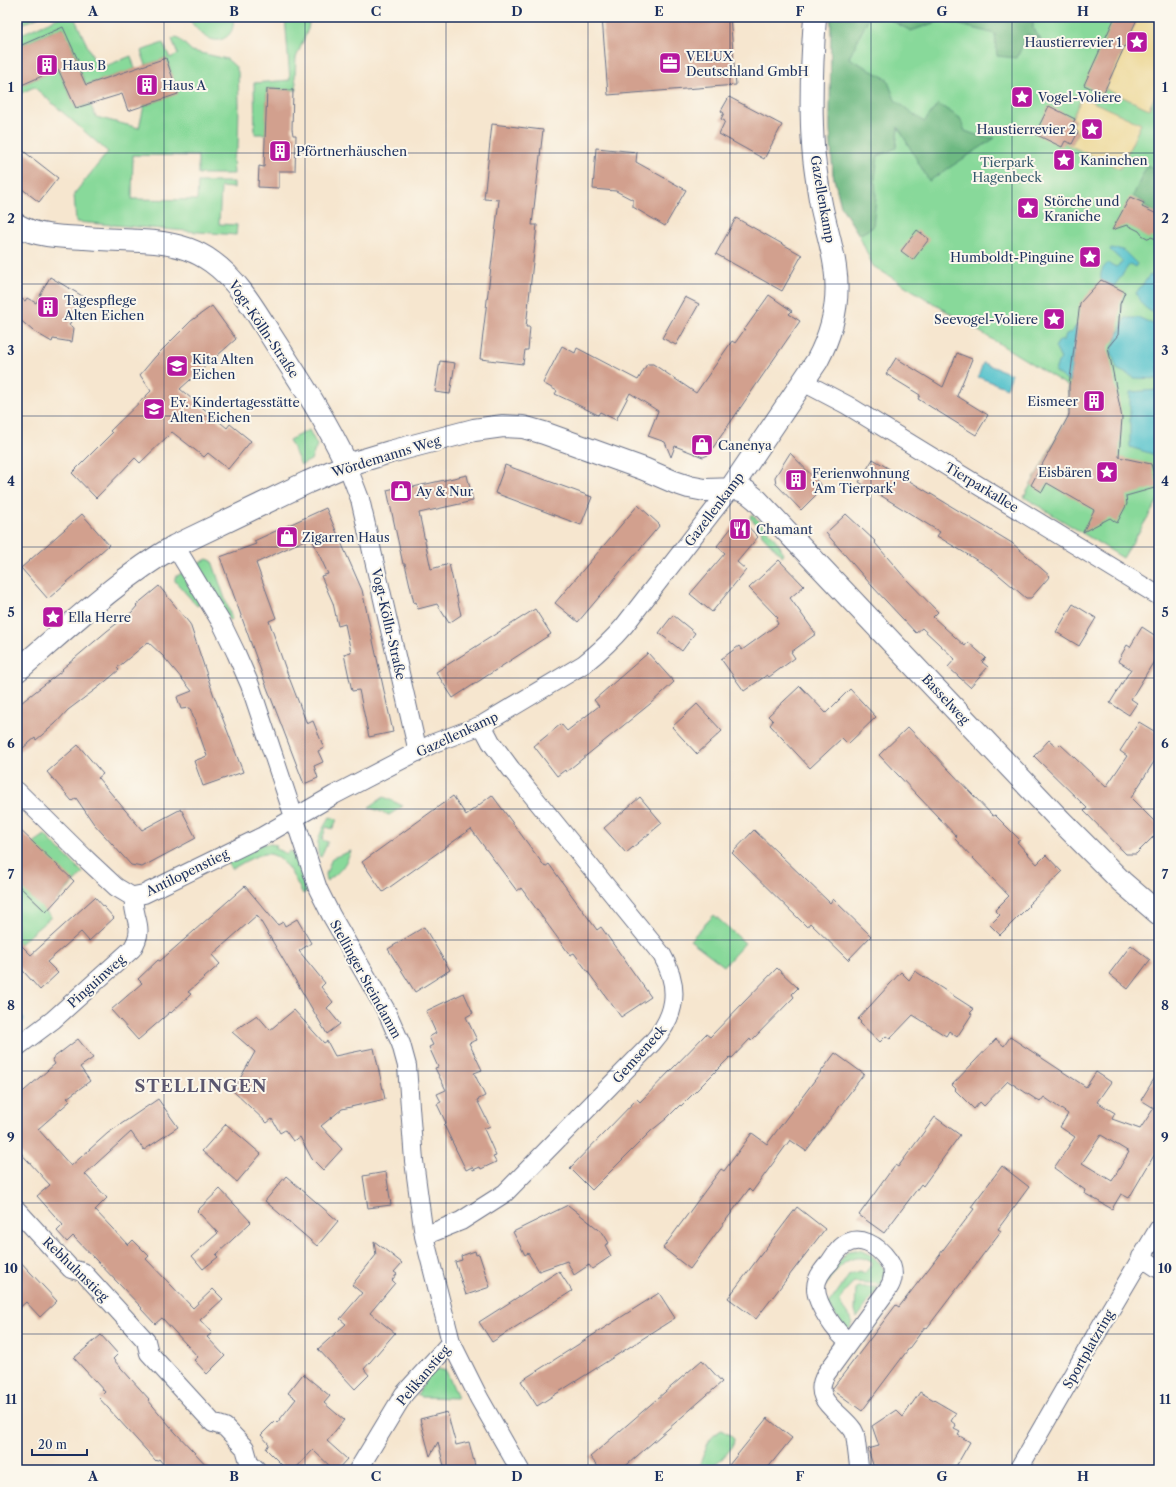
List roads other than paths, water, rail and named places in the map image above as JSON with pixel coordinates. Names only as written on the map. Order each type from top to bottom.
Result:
[{"type":"street","name":"Gazellenkamp","points":[[295,818],[334,795],[434,743],[482,725],[584,664],[598,653],[612,640],[731,488],[817,362],[825,345],[833,320],[836,293],[836,269],[820,199],[813,144],[812,64],[815,17]]},
{"type":"street","name":"Vogt-Kölln-Straße","points":[[17,225],[33,232],[57,237],[167,244],[190,250],[211,261],[223,270],[233,282],[261,321],[324,422],[347,465],[360,499],[418,752]]},
{"type":"street","name":"Tierparkallee","points":[[803,382],[847,405],[1159,596]]},
{"type":"street","name":"Wördemanns Weg","points":[[17,671],[142,566],[175,546],[319,476],[347,465],[482,428],[503,426],[523,427],[544,433],[644,469],[689,487],[705,490],[731,488]]},
{"type":"street","name":"Basselweg","points":[[731,488],[743,490],[757,500],[1061,821],[1111,871],[1159,914]]},
{"type":"street","name":"Stellinger Steindamm","points":[[175,546],[221,622],[236,652],[250,686],[323,900],[387,1012],[402,1044],[407,1066],[414,1161],[424,1236],[451,1342],[479,1398],[520,1470]]},
{"type":"street","name":"Gemseneck","points":[[424,1236],[461,1221],[505,1194],[657,1038],[668,1020],[674,997],[671,974],[662,955],[511,769],[491,742],[482,725]]},
{"type":"street","name":"Antilopenstieg","points":[[17,791],[109,881],[124,892],[134,896],[144,894],[256,839],[295,818]]},
{"type":"street","name":"Pinguinweg","points":[[17,1047],[53,1020],[132,949],[138,936],[139,929],[134,907],[134,896]]},
{"type":"street","name":"Rebhuhnstieg","points":[[17,1210],[71,1269],[83,1272],[146,1341],[149,1353],[213,1423],[225,1427],[245,1448],[249,1462],[257,1470]]},
{"type":"street","name":"Sportplatzring","points":[[1018,1470],[1159,1228]]},
{"type":"street","points":[[849,1342],[838,1333],[820,1303],[816,1295],[816,1286],[818,1278],[843,1246],[853,1241],[864,1241],[875,1247],[886,1257],[892,1267],[893,1279],[888,1289],[822,1380],[821,1394],[828,1405],[853,1430],[855,1434],[859,1466],[862,1470]]},
{"type":"street","points":[[1141,1257],[1159,1269]]},
{"type":"street","name":"Pelikanstieg","points":[[358,1470],[404,1394],[451,1342]]},
{"type":"water","points":[[1111,248],[1123,250],[1137,264],[1135,267],[1130,264],[1114,286],[1101,280],[1101,273],[1108,263],[1116,267],[1123,262],[1110,250]]},
{"type":"water","points":[[1150,275],[1159,280],[1159,314],[1144,307],[1136,293]]},
{"type":"water","points":[[1125,318],[1140,318],[1159,327],[1159,379],[1135,378],[1117,369],[1111,351]]},
{"type":"water","points":[[1078,323],[1069,382],[1055,372],[1058,362],[1061,359],[1055,347],[1059,341],[1064,340],[1066,334],[1072,332]]},
{"type":"water","points":[[983,363],[1012,374],[1007,388],[978,377]]},
{"type":"water","points":[[1159,390],[1159,456],[1130,447],[1130,392]]},
{"type":"waterway","points":[[17,1023],[22,1019]]},
{"type":"place","name":"Haustierrevier 1","points":[[1137,42]]},
{"type":"place","name":"VELUX Deutschland GmbH","points":[[670,63]]},
{"type":"place","name":"Haus B","points":[[47,65]]},
{"type":"place","name":"Haus A","points":[[147,85]]},
{"type":"place","name":"Vogel-Voliere","points":[[1022,97]]},
{"type":"place","name":"Haustierrevier 2","points":[[1092,129]]},
{"type":"place","name":"Pförtnerhäuschen","points":[[280,151]]},
{"type":"place","name":"Kaninchen","points":[[1064,160]]},
{"type":"place","name":"Störche und Kraniche","points":[[1028,208]]},
{"type":"place","name":"Humboldt-Pinguine","points":[[1090,257]]},
{"type":"place","name":"Tagespflege Alten Eichen","points":[[48,307]]},
{"type":"place","name":"Seevogel-Voliere","points":[[1054,319]]},
{"type":"place","name":"Kita Alten Eichen","points":[[177,366]]},
{"type":"place","name":"Eismeer","points":[[1094,401]]},
{"type":"place","name":"Ev. Kindertagesstätte Alten Eichen","points":[[154,409]]},
{"type":"place","name":"Canenya","points":[[702,445]]},
{"type":"place","name":"Eisbären","points":[[1107,472]]},
{"type":"place","name":"Ferienwohnung 'Am Tierpark'","points":[[796,480]]},
{"type":"place","name":"Ay & Nur","points":[[401,491]]},
{"type":"place","name":"Chamant","points":[[740,529]]},
{"type":"place","name":"Zigarren Haus","points":[[287,537]]},
{"type":"place","name":"Ella Herre","points":[[53,617]]},
{"type":"district","name":"STELLINGEN","points":[[201,1086]]},
{"type":"park label","name":"Tierpark Hagenbeck","points":[[1007,170]]}]
